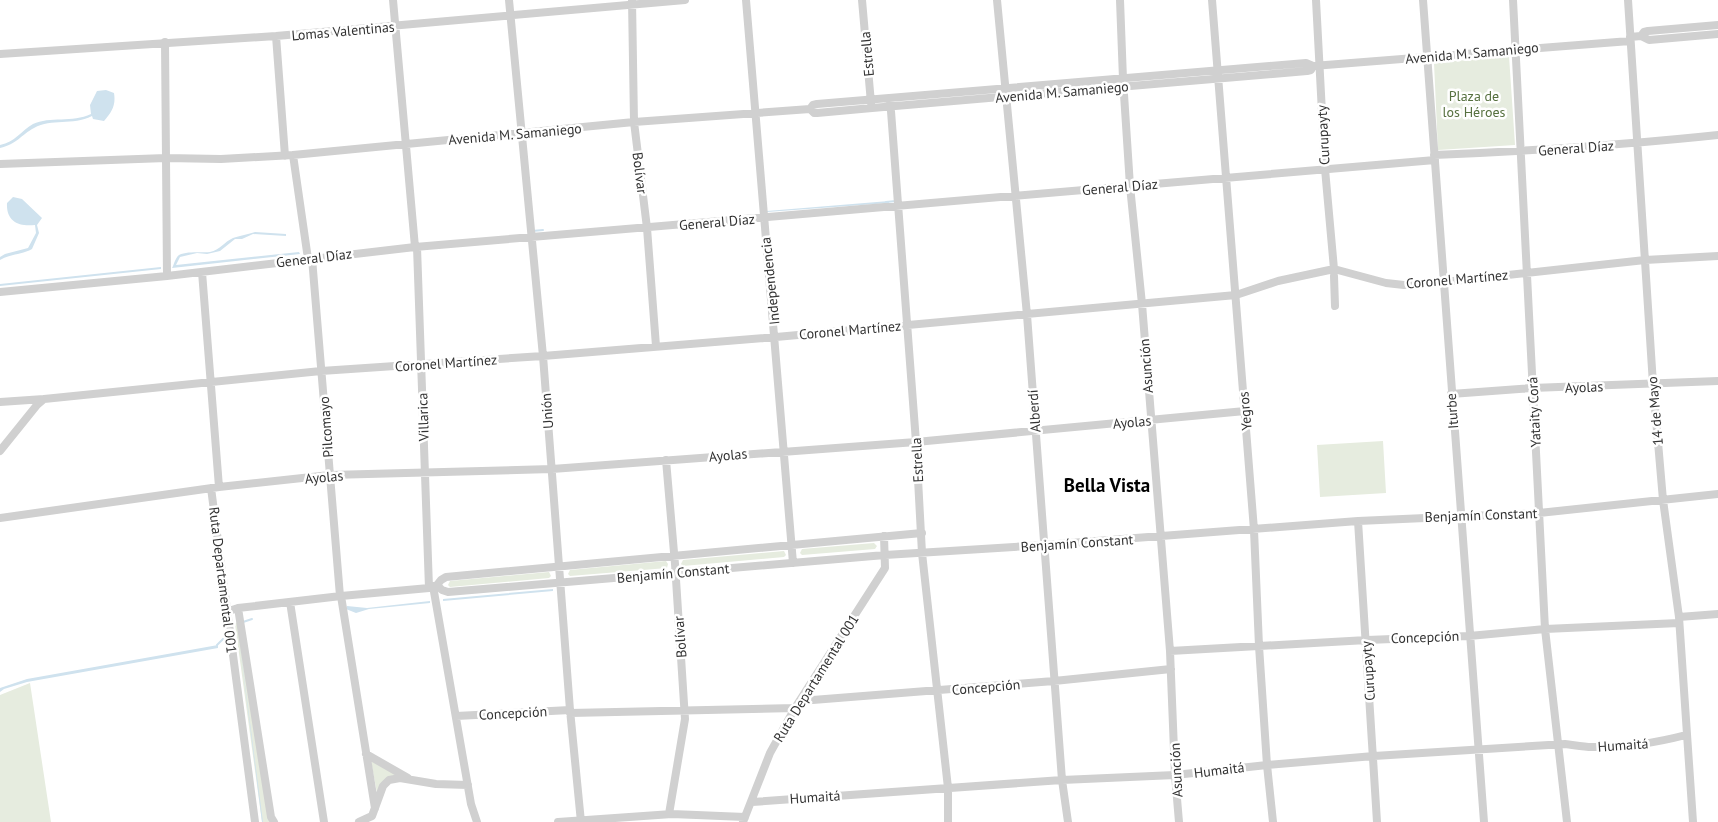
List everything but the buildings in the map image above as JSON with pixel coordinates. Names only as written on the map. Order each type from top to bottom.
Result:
[{"type":"street","name":"Villarica","points":[[393,0],[415,244],[422,364],[425,473],[433,586],[468,785],[477,822]]},
{"type":"street","name":"Unión","points":[[509,0],[543,356],[580,821]]},
{"type":"street","name":"Lomas Valentinas","points":[[0,54],[395,27],[633,3],[685,0]]},
{"type":"street","name":"Independencia","points":[[746,0],[763,214],[776,337],[793,563]]},
{"type":"street","name":"Estrella","points":[[862,0],[872,108]]},
{"type":"street","name":"Alberdí","points":[[997,0],[1027,315],[1062,780],[1068,822]]},
{"type":"street","name":"Asunción","points":[[1120,0],[1130,186],[1162,537],[1179,822]]},
{"type":"street","name":"Yegros","points":[[1212,0],[1254,530],[1259,646],[1273,822]]},
{"type":"street","name":"Curupayty","points":[[1316,0],[1316,66],[1334,273],[1335,306]]},
{"type":"street","name":"Iturbe","points":[[1423,0],[1484,822]]},
{"type":"street","name":"Yataity Corá","points":[[1513,0],[1545,629],[1567,822]]},
{"type":"street","name":"14 de Mayo","points":[[1628,0],[1653,384],[1663,500],[1679,620],[1693,822]]},
{"type":"street","name":"Bolívar","points":[[633,3],[634,122],[646,223],[656,346]]},
{"type":"street","name":"Avenida M. Samaniego","points":[[0,164],[289,156],[634,122],[810,109],[817,113],[1005,97],[1123,83],[1218,75],[1307,71],[1316,66],[1630,39],[1648,31],[1718,25]]},
{"type":"street","name":"Avenida M. Samaniego","points":[[1640,36],[1648,40],[1718,34]]},
{"type":"street","name":"Pilcomayo","points":[[276,36],[289,156],[308,255],[321,371],[340,596],[375,808]]},
{"type":"street","points":[[165,42],[166,270]]},
{"type":"street","name":"Avenida M. Samaniego","points":[[810,109],[813,104],[871,99],[1004,88],[1123,83]]},
{"type":"street","name":"Estrella","points":[[890,98],[908,325],[922,553],[948,788],[948,822]]},
{"type":"street","name":"General Díaz","points":[[0,292],[166,270],[202,272],[308,255],[531,233],[897,202],[1130,186],[1325,169],[1434,157],[1636,144],[1718,135]]},
{"type":"street","name":"Coronel Martínez","points":[[0,402],[321,371],[543,356],[776,337],[1236,295],[1278,280],[1334,273],[1395,284],[1444,282],[1645,260],[1718,256]]},
{"type":"street","points":[[202,272],[212,382],[215,488]]},
{"type":"street","name":"Ayolas","points":[[1451,394],[1532,388],[1718,381]]},
{"type":"street","points":[[0,451],[44,399]]},
{"type":"street","name":"Ayolas","points":[[215,488],[330,475],[552,469],[916,442],[1245,411]]},
{"type":"street","name":"Bolívar","points":[[666,460],[676,572],[685,719],[671,816]]},
{"type":"street","name":"Ruta Departamental 001","points":[[0,518],[215,488],[226,612],[255,822]]},
{"type":"street","name":"Benjamín Constant","points":[[226,612],[238,608],[433,586],[448,592],[561,587],[676,572],[885,555],[1162,537],[1358,521],[1539,513],[1718,494]]},
{"type":"street","name":"Curupayty","points":[[1358,521],[1378,822]]},
{"type":"street","name":"Benjamín Constant","points":[[433,586],[446,577],[922,533]]},
{"type":"street","name":"Ruta Departamental 001","points":[[744,820],[770,753],[798,705],[885,568],[884,536]]},
{"type":"street","points":[[290,602],[324,822]]},
{"type":"street","points":[[238,608],[274,822]]},
{"type":"street","name":"Concepción","points":[[1170,652],[1366,640],[1469,636],[1679,620],[1718,614]]},
{"type":"street","name":"Concepción","points":[[456,716],[798,705],[1171,669]]},
{"type":"street","name":"Humaitá","points":[[752,802],[1062,780],[1175,775],[1267,765],[1478,749],[1559,745],[1622,747],[1660,742],[1686,735]]},
{"type":"street","points":[[366,754],[412,780]]},
{"type":"street","points":[[359,822],[370,818],[386,783],[400,778],[436,784],[468,785]]},
{"type":"street","points":[[558,822],[671,816],[722,816],[744,820]]},
{"type":"street","points":[[722,816],[729,822]]},
{"type":"green space","name":"Plaza de los Héroes","points":[[1509,56],[1515,145],[1438,150],[1434,63]]},
{"type":"green space","points":[[1383,441],[1386,493],[1320,497],[1317,445]]},
{"type":"green space","points":[[874,543],[877,546],[875,549],[802,555],[800,553],[802,549]]},
{"type":"green space","points":[[784,551],[786,555],[784,557],[683,566],[681,564],[683,560]]},
{"type":"green space","points":[[666,561],[668,564],[667,568],[570,576],[568,574],[570,570]]},
{"type":"green space","points":[[549,572],[551,576],[549,578],[450,587],[448,585],[450,581]]},
{"type":"green space","points":[[237,622],[270,822],[262,822],[235,624]]},
{"type":"green space","points":[[30,683],[51,822],[0,822],[0,695]]},
{"type":"green space","points":[[371,761],[401,776],[377,793]]},
{"type":"water","points":[[106,90],[114,93],[114,105],[104,121],[93,119],[92,116],[77,121],[48,123],[34,128],[11,144],[0,148],[0,145],[14,139],[33,124],[47,120],[84,117],[91,114],[90,105],[97,91]]},
{"type":"water","points":[[13,197],[22,199],[42,218],[37,225],[39,233],[32,249],[0,260],[0,257],[5,254],[28,248],[36,233],[35,225],[18,224],[11,218],[7,209],[7,203]]},
{"type":"water","points":[[889,201],[889,203],[767,212],[767,211]]},
{"type":"water","points":[[255,232],[286,234],[286,236],[253,234],[242,239],[235,239],[220,251],[180,257],[176,265],[299,252],[300,254],[172,268],[179,255],[186,253],[210,252],[233,238]]},
{"type":"water","points":[[161,267],[161,269],[0,286],[0,284]]},
{"type":"water","points":[[553,589],[553,591],[443,601],[443,599]]},
{"type":"water","points":[[430,601],[430,603],[369,609],[356,613],[346,609],[347,606],[367,608]]},
{"type":"water","points":[[237,623],[263,822],[262,822]]},
{"type":"water","points":[[218,645],[218,648],[27,682],[0,692],[0,688],[27,679]]},
{"type":"waterway","points":[[886,202],[896,201]]},
{"type":"waterway","points":[[532,231],[543,230]]},
{"type":"waterway","points":[[243,622],[252,619]]},
{"type":"waterway","points":[[217,645],[228,634]]},
{"type":"district","name":"Bella Vista","points":[[1107,485]]}]
